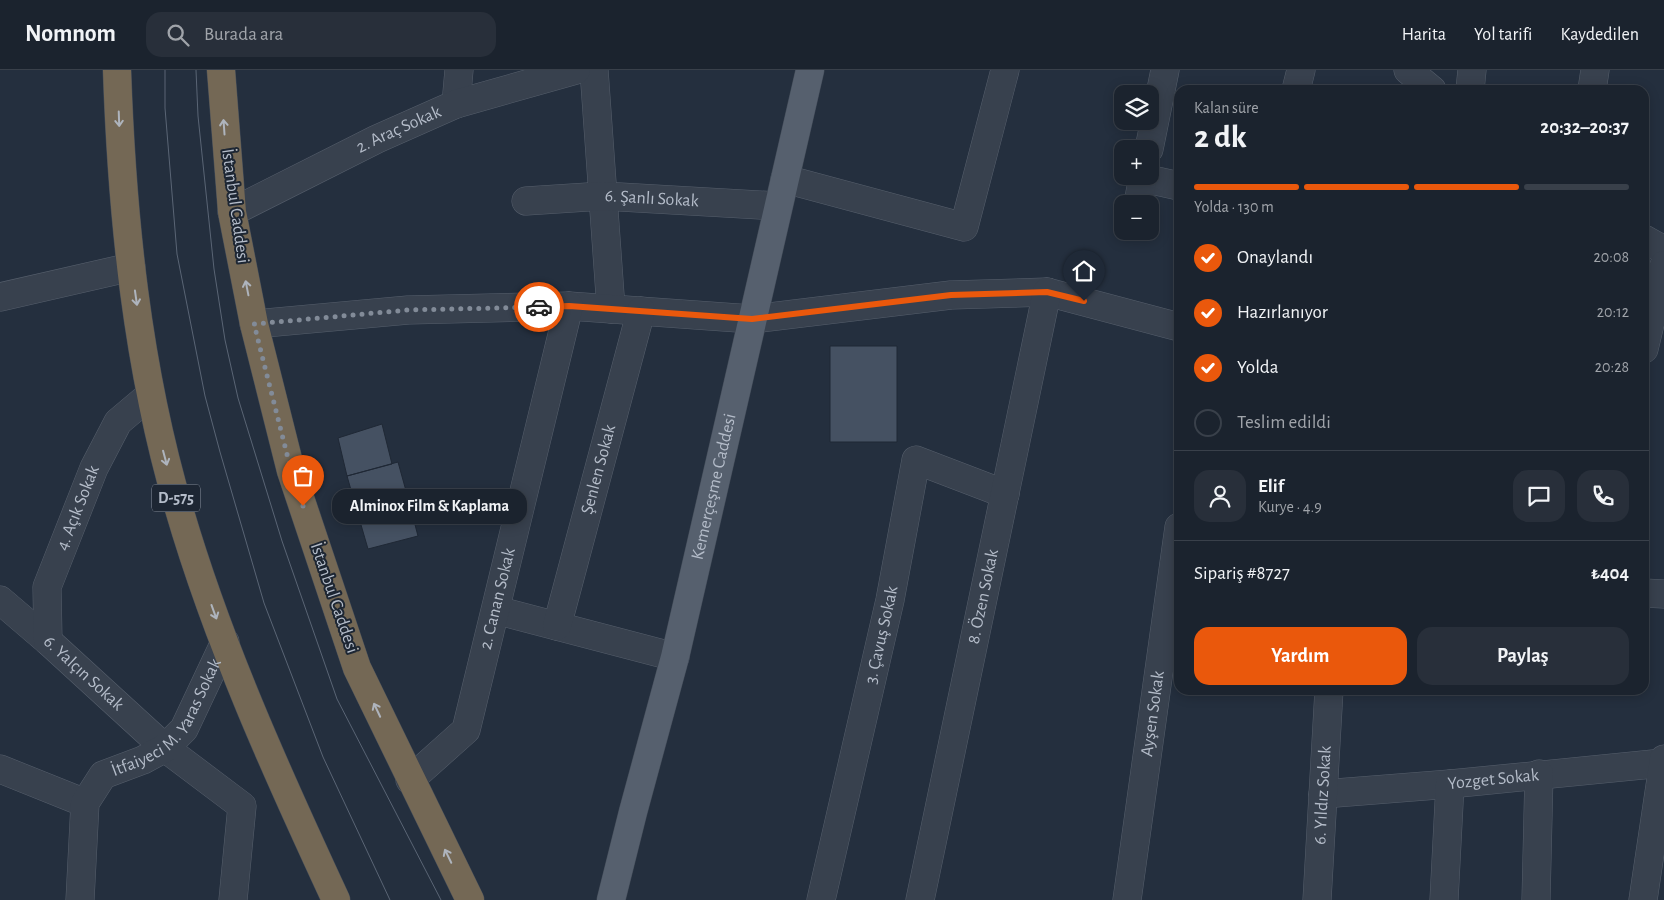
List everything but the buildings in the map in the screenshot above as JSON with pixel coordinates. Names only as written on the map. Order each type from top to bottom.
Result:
[{"type":"highway","name":"D-575","points":[[117,70],[119,131],[131,267],[150,395],[178,508],[194,560],[224,642],[276,769],[336,900]]},
{"type":"highway","name":"İstanbul Caddesi","points":[[220,70],[232,212],[254,324],[291,470],[357,668],[470,900]]},
{"type":"main road","name":"Kemerçeşme Caddesi","points":[[611,900],[632,812],[675,657],[810,70]]},
{"type":"street","points":[[456,104],[459,70]]},
{"type":"street","name":"2. Araç Sokak","points":[[232,212],[377,139],[456,104],[576,70]]},
{"type":"street","points":[[594,70],[611,309]]},
{"type":"street","points":[[785,179],[964,227],[1005,70]]},
{"type":"street","points":[[1151,140],[1165,70]]},
{"type":"street","points":[[1297,85],[1301,70]]},
{"type":"street","points":[[1408,70],[1426,85]]},
{"type":"street","points":[[1470,85],[1472,70]]},
{"type":"street","points":[[1593,85],[1595,70]]},
{"type":"street","points":[[1141,186],[1174,186]]},
{"type":"street","name":"6. Şanlı Sokak","points":[[526,202],[603,196],[778,206]]},
{"type":"street","points":[[1649,242],[1664,250]]},
{"type":"street","points":[[1649,328],[1664,265]]},
{"type":"street","points":[[0,297],[131,267]]},
{"type":"street","points":[[254,324],[408,310],[569,306],[752,319],[951,295],[1047,292],[1174,326]]},
{"type":"street","name":"8. Özen Sokak","points":[[920,900],[1047,292]]},
{"type":"street","name":"2. Canan Sokak","points":[[410,780],[466,730],[569,306]]},
{"type":"street","name":"Şenlen Sokak","points":[[557,626],[641,311]]},
{"type":"street","name":"4. Açık Sokak","points":[[48,641],[47,587],[94,468],[118,422],[150,395]]},
{"type":"street","name":"3. Çavuş Sokak","points":[[820,900],[890,600],[916,460],[1005,494]]},
{"type":"street","name":"Ayşen Sokak","points":[[1127,900],[1174,563]]},
{"type":"street","points":[[1649,593],[1664,594]]},
{"type":"street","name":"6. Yalçın Sokak","points":[[0,600],[48,641],[165,748],[242,806],[233,900]]},
{"type":"street","points":[[496,610],[675,657]]},
{"type":"street","name":"İtfaiyeci M. Yaras Sokak","points":[[80,900],[85,803],[103,775],[143,760],[165,748],[184,729],[224,642]]},
{"type":"street","name":"6. Yıldız Sokak","points":[[1317,900],[1329,695]]},
{"type":"street","points":[[1643,900],[1659,831],[1664,761]]},
{"type":"street","name":"Yozget Sokak","points":[[1323,794],[1450,784],[1664,761]]},
{"type":"street","points":[[0,769],[85,803]]},
{"type":"street","points":[[1536,900],[1539,774]]},
{"type":"street","points":[[1444,900],[1450,784]]},
{"type":"tram line","points":[[165,70],[165,108],[177,254],[205,396],[220,452],[264,603],[323,757],[390,900]]},
{"type":"tram line","points":[[196,70],[198,116],[214,269],[225,340],[238,398],[282,541],[337,699],[441,900]]},
{"type":"way so far","points":[[303,506],[291,470],[254,324],[408,310],[539,307]]},
{"type":"place","name":"Alminox Film & Kaplama","points":[[303,506]]},
{"type":"route","points":[[539,307],[569,306],[752,319],[951,295],[1047,292],[1084,301]]}]
